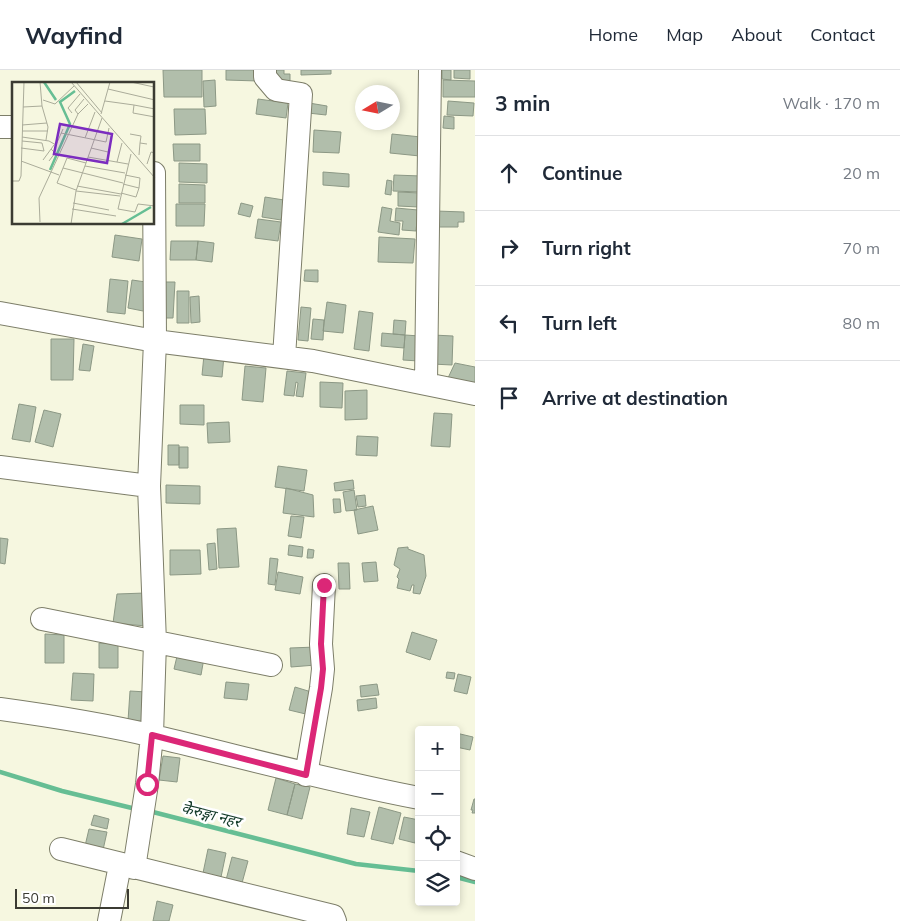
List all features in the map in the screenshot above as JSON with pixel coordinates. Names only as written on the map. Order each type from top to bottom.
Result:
[{"type":"street","points":[[265,70],[265,77],[276,90],[301,94],[284,357]]},
{"type":"street","points":[[426,383],[430,70]]},
{"type":"street","points":[[109,921],[142,817],[152,735],[156,642],[149,486],[155,341],[154,225]]},
{"type":"street","points":[[0,313],[155,341],[284,357],[475,394]]},
{"type":"street","points":[[0,467],[149,486]]},
{"type":"street","points":[[306,775],[323,669],[321,644],[324,585]]},
{"type":"street","points":[[42,619],[271,664]]},
{"type":"street","points":[[0,709],[66,718],[152,735],[306,775],[415,797]]},
{"type":"street","points":[[61,849],[127,867],[333,916],[335,921]]},
{"type":"street","points":[[460,863],[475,869]]},
{"type":"building","points":[[163,70],[202,70],[202,97],[164,97]]},
{"type":"building","points":[[226,70],[259,70],[258,81],[226,80]]},
{"type":"building","points":[[272,70],[284,70],[284,74],[290,74],[290,82],[272,82]]},
{"type":"building","points":[[301,70],[331,70],[331,74],[301,75]]},
{"type":"building","points":[[442,70],[451,70],[451,80],[442,79]]},
{"type":"building","points":[[454,70],[470,70],[470,79],[454,78]]},
{"type":"building","points":[[215,80],[216,106],[204,107],[203,81]]},
{"type":"building","points":[[443,80],[475,81],[475,97],[443,97]]},
{"type":"building","points":[[258,99],[288,103],[286,118],[256,114]]},
{"type":"building","points":[[448,101],[474,103],[473,116],[447,115]]},
{"type":"building","points":[[309,103],[327,106],[326,115],[308,113]]},
{"type":"building","points":[[174,109],[205,109],[206,134],[175,135]]},
{"type":"building","points":[[444,116],[454,117],[454,129],[443,128]]},
{"type":"building","points":[[314,130],[341,132],[339,153],[313,152]]},
{"type":"building","points":[[392,134],[421,137],[420,156],[390,153]]},
{"type":"building","points":[[173,144],[200,144],[200,161],[174,161]]},
{"type":"building","points":[[179,163],[207,164],[207,183],[179,182]]},
{"type":"building","points":[[323,172],[349,174],[349,187],[323,185]]},
{"type":"building","points":[[394,175],[421,176],[420,192],[393,191]]},
{"type":"building","points":[[387,180],[392,181],[391,195],[385,194]]},
{"type":"building","points":[[179,184],[205,185],[205,203],[179,203]]},
{"type":"building","points":[[398,192],[420,193],[419,207],[398,206]]},
{"type":"building","points":[[265,197],[284,200],[281,220],[262,217]]},
{"type":"building","points":[[241,203],[253,206],[250,217],[238,214]]},
{"type":"building","points":[[176,204],[205,204],[204,226],[176,226]]},
{"type":"building","points":[[382,207],[392,209],[390,221],[400,223],[399,235],[378,232]]},
{"type":"building","points":[[396,208],[418,210],[416,231],[402,230],[403,221],[395,221]]},
{"type":"building","points":[[436,211],[464,212],[464,222],[458,222],[458,227],[436,227]]},
{"type":"building","points":[[258,219],[281,222],[278,241],[255,238]]},
{"type":"building","points":[[115,235],[142,239],[139,261],[112,257]]},
{"type":"building","points":[[379,237],[415,239],[413,263],[378,262]]},
{"type":"building","points":[[171,241],[198,241],[196,260],[170,260]]},
{"type":"building","points":[[198,241],[214,243],[212,262],[196,260]]},
{"type":"building","points":[[305,270],[318,270],[318,282],[304,281]]},
{"type":"building","points":[[110,279],[128,281],[125,314],[107,312]]},
{"type":"building","points":[[132,280],[153,283],[148,312],[128,308]]},
{"type":"building","points":[[164,282],[175,282],[173,318],[163,318]]},
{"type":"building","points":[[177,291],[189,291],[189,323],[177,323]]},
{"type":"building","points":[[199,296],[200,322],[191,323],[190,297]]},
{"type":"building","points":[[327,302],[346,305],[343,333],[323,331]]},
{"type":"building","points":[[301,307],[311,308],[308,341],[298,340]]},
{"type":"building","points":[[359,311],[373,313],[369,351],[354,349]]},
{"type":"building","points":[[313,319],[324,320],[323,340],[311,339]]},
{"type":"building","points":[[394,320],[406,321],[405,335],[393,334]]},
{"type":"building","points":[[382,333],[405,335],[404,348],[381,346]]},
{"type":"building","points":[[405,335],[420,336],[419,361],[403,360]]},
{"type":"building","points":[[433,335],[453,336],[452,365],[432,364]]},
{"type":"building","points":[[51,339],[74,339],[73,380],[51,380]]},
{"type":"building","points":[[83,344],[94,346],[90,371],[79,370]]},
{"type":"building","points":[[204,355],[224,356],[222,377],[202,375]]},
{"type":"building","points":[[455,363],[475,367],[475,384],[448,378]]},
{"type":"building","points":[[245,366],[266,368],[263,402],[242,400]]},
{"type":"building","points":[[287,371],[306,373],[303,397],[296,396],[298,383],[296,382],[294,396],[284,395]]},
{"type":"building","points":[[320,382],[343,383],[342,408],[320,407]]},
{"type":"building","points":[[367,390],[367,419],[345,420],[345,391]]},
{"type":"building","points":[[19,404],[36,407],[30,442],[12,439]]},
{"type":"building","points":[[180,405],[204,405],[204,425],[180,424]]},
{"type":"building","points":[[44,410],[61,414],[53,447],[35,442]]},
{"type":"building","points":[[434,413],[452,414],[450,447],[431,446]]},
{"type":"building","points":[[229,422],[230,442],[208,443],[207,423]]},
{"type":"building","points":[[357,436],[378,437],[377,456],[356,455]]},
{"type":"building","points":[[168,445],[179,445],[179,465],[168,465]]},
{"type":"building","points":[[179,447],[188,447],[188,468],[179,468]]},
{"type":"building","points":[[278,466],[307,470],[304,491],[275,487]]},
{"type":"building","points":[[353,480],[354,489],[335,491],[334,483]]},
{"type":"building","points":[[166,485],[200,486],[200,504],[166,503]]},
{"type":"building","points":[[286,488],[313,495],[314,517],[283,513]]},
{"type":"building","points":[[354,490],[357,510],[346,511],[343,492]]},
{"type":"building","points":[[365,495],[366,506],[358,507],[356,496]]},
{"type":"building","points":[[333,499],[340,499],[341,512],[334,513]]},
{"type":"building","points":[[373,506],[378,530],[358,534],[354,510]]},
{"type":"building","points":[[291,516],[304,517],[301,538],[288,536]]},
{"type":"building","points":[[236,528],[239,567],[219,568],[217,529]]},
{"type":"building","points":[[0,538],[8,539],[5,564],[0,563]]},
{"type":"building","points":[[215,543],[217,569],[209,570],[207,544]]},
{"type":"building","points":[[289,545],[303,547],[302,557],[288,555]]},
{"type":"building","points":[[408,547],[408,549],[424,555],[426,576],[420,594],[413,593],[414,585],[412,585],[410,591],[397,588],[399,579],[397,577],[400,569],[394,565],[398,548]]},
{"type":"building","points":[[308,549],[314,550],[313,558],[307,558]]},
{"type":"building","points":[[170,550],[200,550],[201,574],[170,575]]},
{"type":"building","points":[[270,558],[278,559],[275,585],[268,584]]},
{"type":"building","points":[[376,562],[378,581],[364,582],[362,563]]},
{"type":"building","points":[[338,563],[349,563],[350,589],[339,589]]},
{"type":"building","points":[[278,572],[303,577],[300,594],[275,590]]},
{"type":"building","points":[[145,593],[146,626],[113,623],[117,594]]},
{"type":"building","points":[[412,632],[437,640],[430,660],[406,652]]},
{"type":"building","points":[[45,634],[64,635],[64,663],[45,663]]},
{"type":"building","points":[[99,643],[118,644],[118,668],[99,668]]},
{"type":"building","points":[[316,647],[316,665],[291,667],[290,648]]},
{"type":"building","points":[[178,652],[204,658],[201,675],[174,669]]},
{"type":"building","points":[[447,672],[455,673],[454,679],[446,678]]},
{"type":"building","points":[[73,673],[94,674],[93,701],[71,700]]},
{"type":"building","points":[[458,674],[471,677],[467,694],[454,691]]},
{"type":"building","points":[[226,682],[249,684],[247,700],[224,698]]},
{"type":"building","points":[[377,684],[379,695],[361,697],[360,686]]},
{"type":"building","points":[[295,687],[318,694],[314,716],[289,710]]},
{"type":"building","points":[[130,691],[147,692],[146,721],[128,721]]},
{"type":"building","points":[[376,698],[377,708],[358,711],[357,700]]},
{"type":"building","points":[[460,734],[473,737],[470,750],[460,748]]},
{"type":"building","points":[[163,756],[180,758],[177,782],[159,780]]},
{"type":"building","points":[[276,778],[295,784],[287,815],[268,810]]},
{"type":"building","points":[[295,784],[310,787],[302,819],[287,815]]},
{"type":"building","points":[[474,799],[475,813],[472,813],[473,810],[471,810]]},
{"type":"building","points":[[379,807],[401,813],[393,844],[371,839]]},
{"type":"building","points":[[351,808],[370,812],[364,837],[347,834]]},
{"type":"building","points":[[94,815],[109,819],[107,829],[91,825]]},
{"type":"building","points":[[404,817],[415,819],[415,843],[399,839]]},
{"type":"building","points":[[89,829],[107,832],[103,850],[85,846]]},
{"type":"building","points":[[208,849],[226,853],[221,877],[203,873]]},
{"type":"building","points":[[232,857],[248,861],[242,883],[226,880]]},
{"type":"building","points":[[157,901],[173,905],[169,921],[153,921]]},
{"type":"waterway","name":"केेरुङ्गा नहर","points":[[0,772],[62,791],[136,809]]},
{"type":"waterway","name":"केेरुङ्गा नहर","points":[[149,811],[356,864],[415,871]]},
{"type":"waterway","name":"केेरुङ्गा नहर","points":[[460,878],[475,882]]},
{"type":"route","points":[[147,784],[152,735],[306,775],[323,669],[321,644],[324,585]]}]
